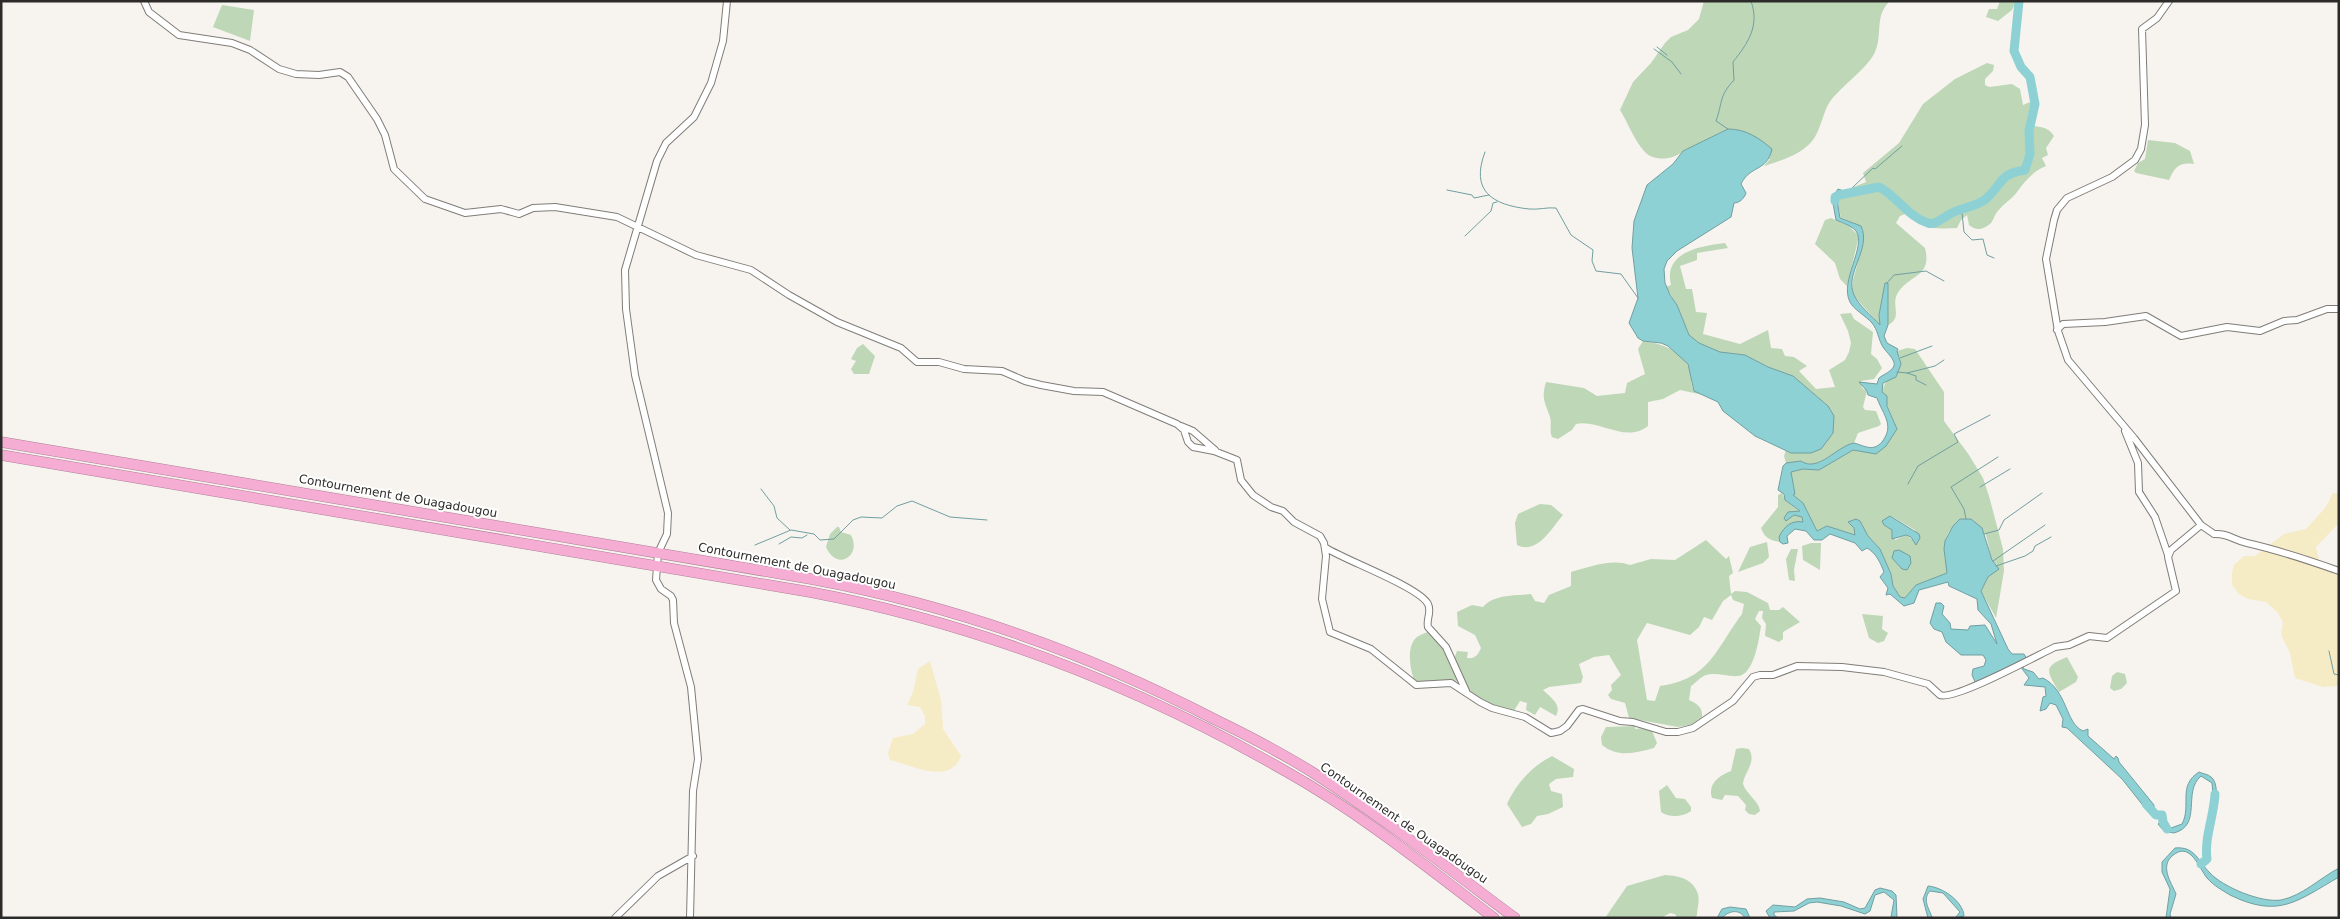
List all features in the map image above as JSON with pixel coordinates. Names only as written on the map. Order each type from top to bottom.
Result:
[{"type":"highway","name":"Contournement de Ouagadougou","points":[[1,442],[856,587],[913,601],[1049,644],[1125,675],[1228,726],[1310,772],[1365,807],[1515,918]]},
{"type":"highway","name":"Contournement de Ouagadougou","points":[[1,455],[857,601],[983,636],[1101,679],[1165,708],[1288,772],[1351,813],[1494,918]]},
{"type":"street","points":[[144,1],[149,12],[179,35],[232,43],[250,50],[279,69],[296,74],[319,75],[340,72],[348,76],[381,127],[394,169],[425,199],[465,213],[501,209],[519,214],[533,208],[555,207],[585,210],[617,217],[696,255],[751,270],[837,322],[901,348],[917,362],[939,362],[964,369],[1002,371],[1025,381],[1041,385],[1074,391],[1104,392],[1193,431],[1217,453]]},
{"type":"street","points":[[690,918],[693,791],[698,759],[691,687],[674,623],[671,596],[661,589],[656,580],[658,553],[667,534],[668,513],[635,375],[626,309],[625,270],[657,161],[666,143],[694,117],[711,83],[723,41],[727,1]]},
{"type":"street","points":[[2169,1],[2157,18],[2142,29],[2145,125],[2141,149],[2136,160],[2112,177],[2066,198],[2057,210],[2046,259],[2057,330],[2068,360],[2122,425],[2200,526],[2214,534],[2221,532],[2244,542],[2268,546],[2339,571]]},
{"type":"street","points":[[2057,330],[2063,324],[2105,322],[2139,316],[2151,318],[2181,336],[2227,327],[2260,331],[2284,321],[2297,320],[2327,309],[2339,310]]},
{"type":"street","points":[[1177,424],[1184,430],[1190,445],[1237,460],[1241,480],[1253,495],[1272,508],[1279,509],[1294,522],[1320,536],[1326,548],[1322,599],[1330,632],[1371,649],[1416,685],[1451,683],[1492,708],[1525,716],[1551,733],[1560,731],[1583,709],[1666,732],[1678,732],[1693,728],[1721,710],[1739,695],[1754,678],[1760,675],[1773,675],[1797,666],[1842,667],[1884,672],[1924,682],[1940,695],[1950,696],[2054,647],[2069,645],[2088,636],[2107,638],[2176,591],[2167,548],[2161,540],[2155,517],[2139,492],[2138,463],[2122,425]]},
{"type":"street","points":[[2168,557],[2170,550],[2200,526]]},
{"type":"street","points":[[1326,548],[1408,588],[1426,600],[1430,610],[1428,627],[1446,647],[1466,692]]},
{"type":"street","points":[[615,918],[658,876],[692,856]]},
{"type":"green space","points":[[1704,1],[1890,1],[1880,19],[1875,52],[1829,103],[1811,143],[1791,156],[1764,166],[1770,159],[1734,129],[1728,129],[1669,158],[1653,157],[1640,147],[1620,110],[1633,82],[1651,63],[1665,43],[1671,37],[1688,30],[1699,19]]},
{"type":"green space","points":[[2000,1],[2016,1],[2012,10],[1998,21],[1986,17],[1989,9],[1997,9]]},
{"type":"green space","points":[[222,5],[254,10],[250,41],[213,27]]},
{"type":"green space","points":[[1987,63],[1994,65],[1993,71],[1985,79],[1985,85],[1989,87],[2012,84],[2020,89],[2023,105],[2030,102],[2035,104],[2032,108],[2031,126],[2047,129],[2054,136],[2046,148],[2048,155],[2042,158],[2046,166],[2030,177],[2015,195],[2000,208],[1990,224],[1982,229],[1969,225],[1967,215],[1961,220],[1957,228],[1924,226],[1905,214],[1900,216],[1896,223],[1925,248],[1926,264],[1920,274],[1904,285],[1899,291],[1895,301],[1895,318],[1888,325],[1885,283],[1879,315],[1880,325],[1854,296],[1852,290],[1853,280],[1862,247],[1863,230],[1854,223],[1841,218],[1837,200],[1844,191],[1866,182],[1863,173],[1899,143],[1923,104],[1955,79]]},
{"type":"green space","points":[[2148,140],[2175,143],[2190,151],[2194,164],[2178,166],[2169,180],[2136,173],[2134,171],[2138,163],[2145,159]]},
{"type":"green space","points":[[1831,218],[1849,226],[1859,236],[1847,286],[1840,279],[1835,263],[1815,244],[1825,220]]},
{"type":"green space","points":[[1725,243],[1728,248],[1697,253],[1697,260],[1680,266],[1686,289],[1692,289],[1696,312],[1707,313],[1703,334],[1740,344],[1768,330],[1771,348],[1782,349],[1785,356],[1794,357],[1807,366],[1799,371],[1816,389],[1835,387],[1829,370],[1845,360],[1851,343],[1840,314],[1851,313],[1854,319],[1873,332],[1871,354],[1877,359],[1882,368],[1874,379],[1861,381],[1862,388],[1867,391],[1863,407],[1865,410],[1876,411],[1881,424],[1879,426],[1858,433],[1854,443],[1815,464],[1786,463],[1784,456],[1786,450],[1791,453],[1828,406],[1793,376],[1768,367],[1745,355],[1720,352],[1699,343],[1689,335],[1677,305],[1666,287],[1671,285],[1670,274],[1678,258],[1695,249]]},
{"type":"green space","points":[[1643,341],[1670,348],[1682,356],[1689,368],[1694,391],[1703,395],[1680,390],[1663,399],[1648,402],[1648,426],[1639,431],[1621,432],[1585,423],[1576,424],[1572,430],[1558,439],[1552,437],[1551,419],[1544,397],[1546,382],[1584,388],[1597,396],[1625,393],[1627,383],[1645,374],[1638,349]]},
{"type":"green space","points":[[863,344],[875,356],[869,374],[854,374],[851,369],[856,361],[851,359],[857,348]]},
{"type":"green space","points":[[1907,348],[1915,349],[1944,392],[1944,421],[1983,478],[2003,549],[2004,571],[1996,618],[1981,591],[1997,565],[1992,560],[1986,535],[1971,519],[1960,519],[1948,533],[1945,545],[1948,573],[1916,585],[1905,598],[1900,597],[1893,586],[1891,574],[1880,549],[1868,536],[1860,521],[1851,525],[1854,528],[1855,535],[1827,526],[1817,531],[1803,503],[1793,495],[1795,493],[1791,472],[1803,469],[1819,470],[1853,450],[1876,454],[1897,429],[1882,392],[1886,381],[1896,377],[1900,358],[1897,351]],"holes":[[[1891,516],[1915,530],[1913,540],[1906,535],[1895,540]]]},
{"type":"green space","points":[[1782,493],[1785,500],[1800,512],[1793,511],[1786,520],[1794,515],[1802,517],[1804,522],[1781,532],[1780,542],[1768,538],[1761,528],[1778,507],[1778,495]]},
{"type":"green space","points":[[1540,504],[1551,505],[1563,515],[1537,544],[1524,547],[1517,545],[1515,523],[1518,514]]},
{"type":"green space","points":[[839,527],[841,532],[851,535],[854,543],[851,555],[842,560],[836,559],[831,555],[826,547],[830,534]]},
{"type":"green space","points":[[1706,540],[1726,559],[1729,556],[1733,573],[1729,576],[1731,594],[1735,591],[1747,592],[1768,603],[1770,610],[1779,610],[1783,607],[1800,622],[1783,632],[1783,639],[1779,642],[1765,636],[1766,624],[1762,618],[1763,611],[1759,611],[1755,619],[1761,626],[1759,639],[1755,656],[1748,670],[1738,676],[1706,675],[1691,686],[1689,700],[1699,706],[1702,711],[1702,717],[1690,725],[1678,727],[1629,718],[1625,703],[1611,699],[1608,695],[1612,690],[1611,685],[1621,675],[1609,655],[1594,657],[1579,664],[1583,677],[1581,683],[1549,687],[1543,690],[1557,705],[1556,716],[1540,707],[1535,715],[1526,710],[1527,703],[1520,701],[1512,714],[1477,701],[1464,681],[1419,683],[1414,680],[1410,663],[1411,646],[1417,637],[1432,630],[1454,659],[1457,651],[1468,652],[1467,658],[1477,655],[1481,648],[1475,635],[1458,626],[1457,612],[1472,605],[1483,607],[1499,598],[1531,594],[1535,601],[1544,603],[1549,595],[1571,586],[1571,572],[1616,562],[1630,565],[1651,559],[1675,560]],"holes":[[[1731,595],[1733,600],[1744,604],[1742,614],[1710,661],[1690,677],[1660,686],[1655,701],[1647,700],[1637,640],[1647,623],[1690,635],[1699,627],[1704,617],[1712,620],[1723,601]]]},
{"type":"green space","points":[[1767,542],[1769,557],[1763,563],[1738,572],[1750,547]]},
{"type":"green space","points":[[1811,543],[1821,543],[1820,570],[1803,560],[1802,546]]},
{"type":"green space","points":[[1791,549],[1798,549],[1794,570],[1795,581],[1789,580],[1786,559]]},
{"type":"green space","points":[[1862,614],[1883,616],[1882,629],[1888,633],[1884,641],[1878,643],[1869,638]]},
{"type":"green space","points":[[2067,657],[2078,677],[2076,682],[2059,692],[2049,670],[2054,664]]},
{"type":"green space","points":[[2117,672],[2125,674],[2127,683],[2121,689],[2114,691],[2110,688],[2112,676]]},
{"type":"green space","points":[[1635,726],[1635,729],[1643,728],[1652,731],[1657,743],[1654,748],[1634,753],[1621,753],[1614,752],[1602,745],[1601,737],[1606,727]]},
{"type":"green space","points":[[1736,749],[1749,749],[1752,759],[1743,784],[1759,807],[1760,811],[1755,815],[1749,814],[1745,810],[1746,805],[1738,796],[1725,795],[1722,800],[1712,798],[1711,793],[1711,788],[1715,781],[1731,771]]},
{"type":"green space","points":[[1552,756],[1574,769],[1573,777],[1556,779],[1549,784],[1551,791],[1562,794],[1563,807],[1548,814],[1537,816],[1531,824],[1522,827],[1507,804],[1525,776]]},
{"type":"green space","points":[[1667,785],[1676,798],[1685,799],[1691,807],[1691,811],[1684,815],[1676,816],[1661,812],[1659,791]]},
{"type":"green space","points":[[1665,875],[1685,879],[1696,889],[1699,899],[1695,918],[1677,918],[1675,914],[1670,913],[1661,918],[1605,918],[1627,886]]},
{"type":"sand","points":[[2333,493],[2339,493],[2339,523],[2316,547],[2320,564],[2339,571],[2339,691],[2337,686],[2323,687],[2295,678],[2290,653],[2281,635],[2283,622],[2277,612],[2266,602],[2248,599],[2239,594],[2232,585],[2234,565],[2244,556],[2255,556],[2284,534],[2306,529],[2325,508]]},
{"type":"sand","points":[[930,661],[941,700],[943,729],[961,756],[956,765],[940,772],[919,769],[890,760],[888,753],[893,738],[913,734],[925,724],[925,716],[920,707],[907,705],[913,692],[918,669]]},
{"type":"water","points":[[1728,129],[1746,132],[1757,138],[1772,149],[1770,156],[1766,162],[1749,174],[1741,184],[1746,193],[1741,200],[1734,203],[1731,217],[1677,251],[1667,261],[1664,269],[1665,283],[1677,305],[1689,335],[1699,343],[1720,352],[1745,355],[1768,367],[1793,376],[1828,406],[1834,416],[1833,433],[1821,449],[1811,453],[1791,453],[1755,436],[1723,411],[1718,402],[1694,391],[1688,364],[1668,346],[1661,343],[1643,341],[1638,338],[1629,323],[1638,298],[1632,248],[1634,221],[1647,185],[1673,164],[1683,151]]},
{"type":"water","points":[[1838,189],[1844,191],[1837,200],[1840,218],[1861,226],[1863,235],[1861,252],[1852,278],[1854,295],[1862,307],[1880,325],[1879,315],[1885,283],[1888,283],[1888,325],[1884,336],[1887,343],[1898,349],[1901,364],[1896,377],[1883,383],[1882,392],[1887,396],[1887,406],[1897,429],[1886,446],[1876,454],[1853,450],[1819,470],[1803,469],[1791,472],[1795,494],[1793,495],[1803,503],[1817,531],[1827,526],[1855,535],[1854,528],[1848,522],[1856,519],[1860,521],[1868,536],[1880,549],[1891,574],[1893,586],[1900,597],[1905,598],[1916,585],[1947,573],[1945,541],[1953,526],[1960,519],[1971,519],[1982,528],[1992,560],[1999,569],[1988,577],[1981,591],[2008,649],[2012,654],[2024,654],[2027,659],[1976,684],[1972,675],[1973,669],[1984,666],[1986,660],[1983,655],[1961,655],[1946,642],[1942,632],[1934,629],[1930,623],[1936,603],[1941,603],[1944,606],[1942,614],[1950,623],[1951,629],[1968,630],[1970,626],[1985,625],[1997,644],[1991,624],[1978,610],[1977,599],[1949,586],[1948,582],[1919,590],[1914,603],[1904,606],[1890,594],[1886,595],[1888,588],[1880,577],[1884,572],[1875,555],[1867,548],[1862,551],[1855,543],[1830,534],[1822,540],[1814,540],[1806,531],[1795,529],[1787,536],[1788,543],[1783,544],[1780,542],[1779,537],[1786,527],[1795,522],[1803,522],[1802,517],[1794,515],[1786,521],[1784,518],[1788,512],[1800,511],[1785,500],[1784,494],[1778,490],[1783,466],[1786,463],[1801,461],[1807,464],[1814,464],[1854,443],[1872,448],[1875,447],[1882,442],[1888,430],[1887,420],[1877,398],[1868,395],[1859,382],[1877,384],[1879,378],[1891,370],[1894,364],[1881,344],[1874,326],[1850,302],[1848,284],[1856,255],[1858,237],[1854,229],[1836,220],[1832,198]]},
{"type":"water","points":[[1890,516],[1919,534],[1920,538],[1916,545],[1911,537],[1906,535],[1892,539],[1892,530],[1884,525],[1882,521]]},
{"type":"water","points":[[1899,550],[1910,556],[1911,563],[1907,570],[1902,569],[1892,558],[1894,551]]},
{"type":"water","points":[[2022,665],[2024,669],[2033,672],[2039,679],[2043,678],[2051,684],[2062,698],[2077,727],[2083,731],[2088,729],[2088,736],[2114,759],[2116,756],[2118,758],[2119,762],[2154,805],[2154,812],[2149,813],[2122,779],[2067,728],[2062,727],[2063,719],[2056,705],[2050,703],[2046,709],[2040,711],[2043,697],[2046,696],[2045,687],[2024,685],[2029,678],[2020,666]]},
{"type":"water","points":[[2199,772],[2210,776],[2215,782],[2216,798],[2214,805],[2212,783],[2201,776],[2193,791],[2188,823],[2183,829],[2174,833],[2164,831],[2158,824],[2162,820],[2171,828],[2182,824],[2185,817],[2188,783]]},
{"type":"water","points":[[2175,848],[2187,849],[2192,852],[2210,873],[2224,884],[2243,893],[2263,899],[2281,900],[2289,898],[2304,891],[2339,868],[2339,877],[2299,900],[2275,906],[2262,906],[2247,902],[2221,890],[2207,878],[2189,853],[2184,851],[2178,852],[2172,856],[2167,865],[2168,875],[2176,894],[2170,914],[2171,918],[2166,918],[2170,889],[2162,872],[2162,862]]},
{"type":"water","points":[[1928,886],[1945,892],[1956,900],[1963,910],[1964,916],[1955,918],[1960,912],[1943,893],[1930,891],[1926,901],[1932,917],[1928,918],[1923,899]]},
{"type":"water","points":[[1880,888],[1892,891],[1896,895],[1897,918],[1891,917],[1894,900],[1884,892],[1875,895],[1870,911],[1865,914],[1841,906],[1817,902],[1809,903],[1794,911],[1774,912],[1774,915],[1778,918],[1770,918],[1766,911],[1773,905],[1795,907],[1807,899],[1820,898],[1844,902],[1860,909],[1865,908],[1875,890]]},
{"type":"water","points":[[1730,907],[1746,909],[1750,918],[1745,918],[1740,913],[1734,912],[1728,913],[1722,918],[1717,918],[1722,909]]},
{"type":"waterway","points":[[1728,129],[1716,121],[1724,95],[1734,80],[1733,62],[1751,34],[1754,18],[1751,1]]},
{"type":"waterway","points":[[1835,201],[1835,197],[1839,195],[1879,187],[1914,216],[1931,224],[1949,214],[1983,201],[2006,176],[2025,170],[2030,154],[2029,131],[2035,104],[2030,77],[2021,67],[2014,51],[2019,1]]},
{"type":"waterway","points":[[1657,47],[1667,55]]},
{"type":"waterway","points":[[1654,49],[1672,62],[1681,74]]},
{"type":"waterway","points":[[1852,193],[1852,188],[1873,168],[1875,169],[1902,146]]},
{"type":"waterway","points":[[1485,152],[1480,177],[1488,194],[1504,204],[1516,207],[1532,209],[1556,208],[1571,235],[1593,250],[1592,261],[1596,271],[1621,274],[1638,298]]},
{"type":"waterway","points":[[1447,190],[1472,195],[1474,198],[1489,195]]},
{"type":"waterway","points":[[1465,236],[1491,211],[1493,203],[1497,202]]},
{"type":"waterway","points":[[1956,211],[1962,213],[1964,232],[1972,240],[1983,239],[1987,255],[1994,258]]},
{"type":"waterway","points":[[1887,283],[1894,275],[1926,271],[1944,281]]},
{"type":"waterway","points":[[1900,358],[1932,346]]},
{"type":"waterway","points":[[1907,373],[1935,366],[1944,360]]},
{"type":"waterway","points":[[1897,372],[1916,376],[1916,380],[1926,385]]},
{"type":"waterway","points":[[1908,484],[1918,466],[1958,442],[1954,434],[1990,415]]},
{"type":"waterway","points":[[1966,519],[1964,509],[1951,487],[1998,457]]},
{"type":"waterway","points":[[1980,487],[2010,469]]},
{"type":"waterway","points":[[761,489],[774,506],[777,518],[790,530]]},
{"type":"waterway","points":[[1984,534],[1999,530],[2004,520],[2042,493]]},
{"type":"waterway","points":[[755,545],[791,530],[814,534],[820,540],[834,539],[853,520],[861,517],[882,518],[897,506],[912,501],[950,517],[987,520]]},
{"type":"waterway","points":[[1993,561],[2045,525]]},
{"type":"waterway","points":[[779,544],[791,537],[802,538],[807,535]]},
{"type":"waterway","points":[[1996,566],[2025,556],[2033,551],[2035,546],[2051,537]]},
{"type":"waterway","points":[[2329,651],[2334,674],[2339,675]]},
{"type":"waterway","points":[[2201,864],[2207,859],[2206,851],[2215,794]]},
{"type":"waterway","points":[[2146,804],[2156,815],[2162,815],[2167,829]]}]
